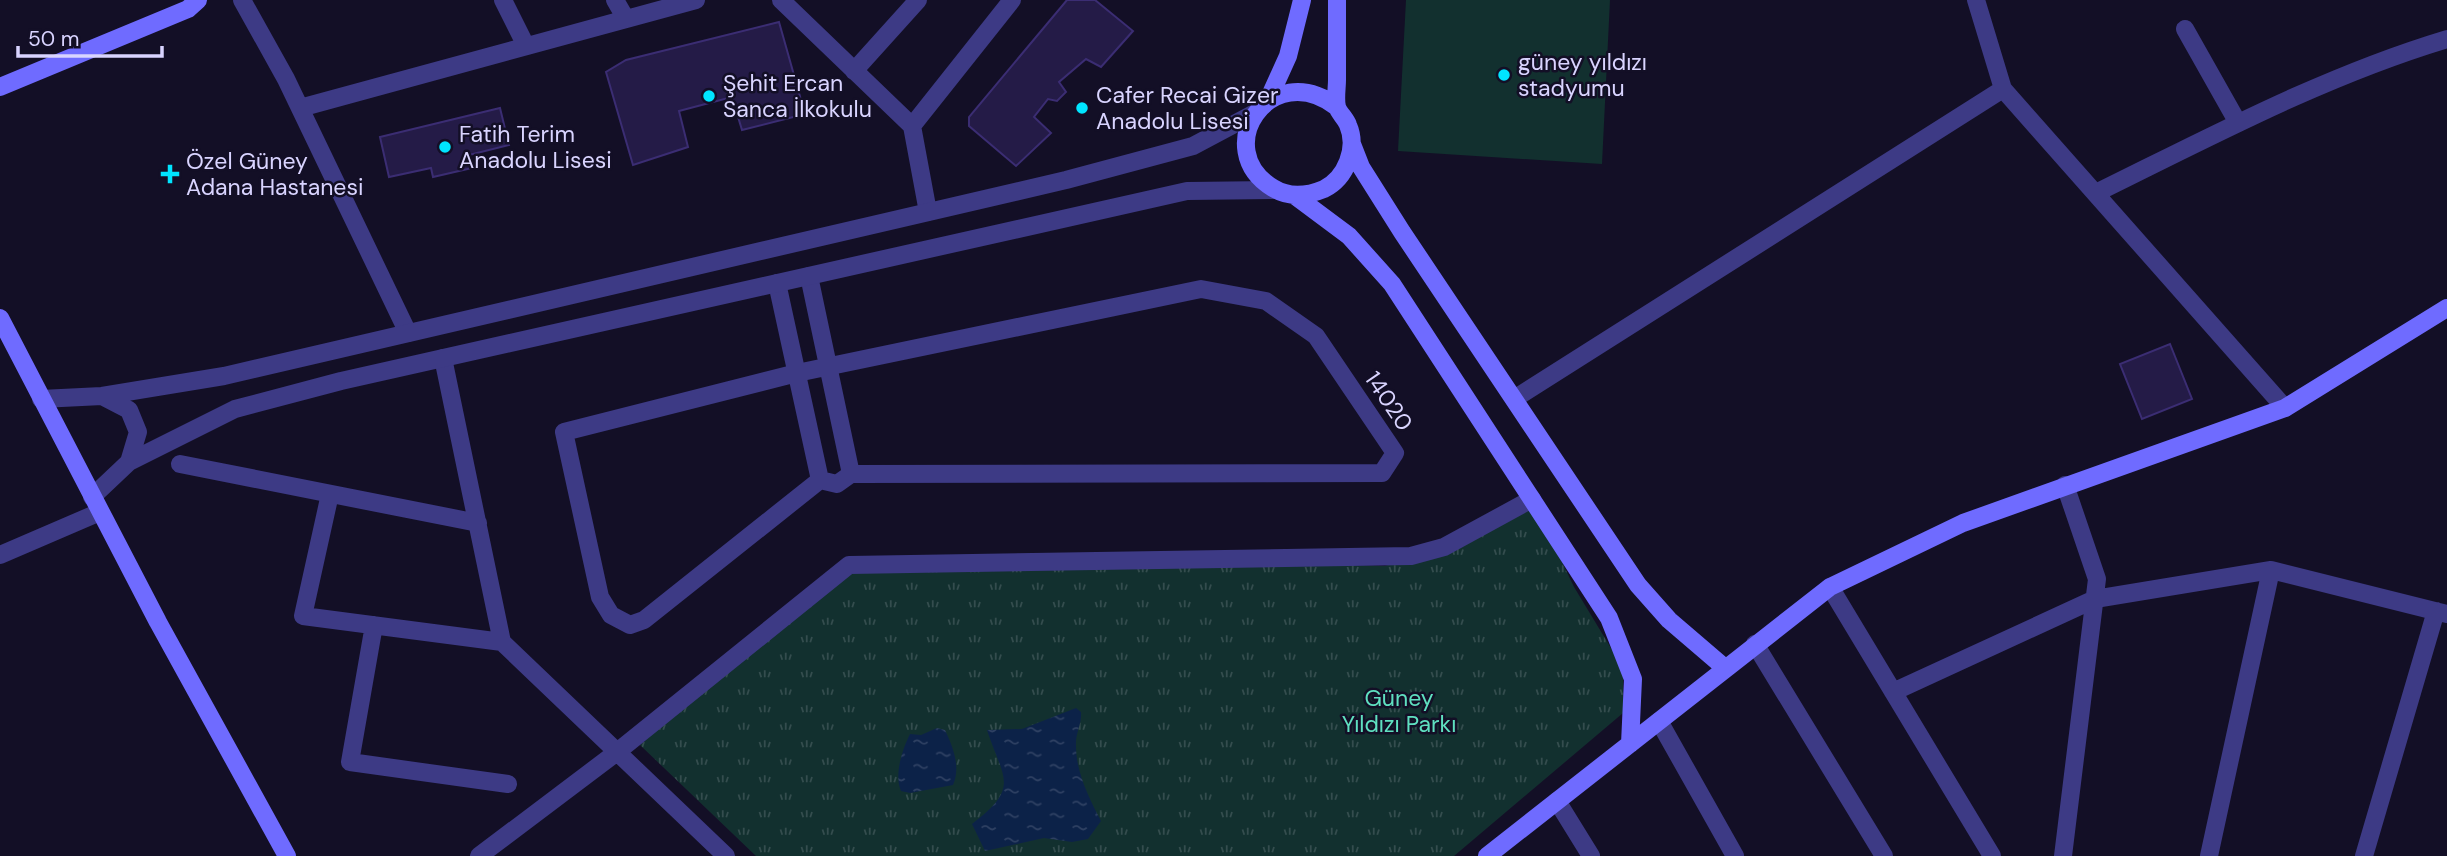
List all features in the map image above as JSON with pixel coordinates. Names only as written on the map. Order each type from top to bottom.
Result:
[{"type":"main road","points":[[0,87],[188,9],[198,0]]},
{"type":"main road","points":[[1302,0],[1288,56],[1269,98],[1255,113],[1247,130],[1246,148],[1251,166],[1262,181],[1276,190],[1294,195],[1312,194],[1329,186],[1348,162],[1352,144]]},
{"type":"main road","points":[[1337,0],[1337,107]]},
{"type":"main road","points":[[1269,98],[1287,91],[1305,90],[1322,95],[1337,107],[1349,126],[1352,144],[1368,178],[1638,585],[1669,620],[1725,668]]},
{"type":"main road","points":[[1294,195],[1349,236],[1392,284],[1609,618],[1633,679],[1630,744]]},
{"type":"main road","points":[[1487,856],[1830,587],[1963,523],[2285,408],[2447,308]]},
{"type":"main road","points":[[0,318],[5,340],[41,399],[283,855]]},
{"type":"street","points":[[242,0],[300,108],[408,333]]},
{"type":"street","points":[[503,0],[526,46]]},
{"type":"street","points":[[615,0],[626,19]]},
{"type":"street","points":[[300,108],[696,0]]},
{"type":"street","points":[[854,71],[918,0]]},
{"type":"street","points":[[912,126],[1012,0]]},
{"type":"street","points":[[1976,0],[2003,89],[2285,408]]},
{"type":"street","points":[[790,3],[854,71],[912,126],[928,212]]},
{"type":"street","points":[[2185,29],[2238,123]]},
{"type":"street","points":[[2096,193],[2238,123],[2386,57],[2447,39]]},
{"type":"street","points":[[1514,399],[2003,89]]},
{"type":"street","points":[[41,399],[102,396],[224,376],[928,212],[1193,146],[1255,113]]},
{"type":"street","points":[[129,462],[235,409],[443,358],[1187,191],[1276,190]]},
{"type":"street","points":[[809,276],[851,474],[837,484],[820,480]]},
{"type":"street","points":[[777,283],[820,480]]},
{"type":"street","name":"14020","points":[[829,368],[1201,289],[1266,301],[1316,336],[1395,453],[1382,473],[851,474]]},
{"type":"street","points":[[443,358],[502,642],[726,856]]},
{"type":"street","points":[[820,480],[644,620],[630,625],[611,615],[600,597],[564,432],[797,373],[829,368]]},
{"type":"street","points":[[0,555],[96,504],[129,462],[138,432],[129,410],[102,396]]},
{"type":"street","points":[[180,464],[478,523]]},
{"type":"street","points":[[2063,856],[2097,579],[2065,485]]},
{"type":"street","points":[[330,494],[303,616],[502,642]]},
{"type":"street","points":[[479,856],[617,752],[849,565],[1411,556],[1444,547],[1532,499]]},
{"type":"street","points":[[1893,692],[2095,599],[2271,570],[2442,612],[2364,856]]},
{"type":"street","points":[[2209,856],[2271,570]]},
{"type":"street","points":[[1830,587],[1992,856]]},
{"type":"street","points":[[374,625],[350,762],[508,784]]},
{"type":"street","points":[[1755,644],[1884,856]]},
{"type":"street","points":[[1660,721],[1735,856]]},
{"type":"street","points":[[1558,801],[1591,856]]},
{"type":"green space","name":"güney yıldızı stadyumu","points":[[1406,0],[1610,0],[1602,164],[1398,151]]},
{"type":"green space","name":"Güney Yıldızı Parkı","points":[[1532,499],[1574,587],[1623,668],[1623,713],[1454,856],[756,856],[640,745],[849,565],[1126,559],[1385,566],[1455,545]]},
{"type":"water","points":[[1076,708],[1081,712],[1076,742],[1078,765],[1101,821],[1088,839],[1072,842],[1044,838],[985,851],[972,824],[997,801],[1004,782],[987,730],[1022,729]]},
{"type":"water","points":[[937,728],[945,730],[953,750],[956,771],[953,785],[910,793],[901,791],[899,770],[910,734],[921,735]]},
{"type":"building","points":[[1067,0],[1095,0],[1133,31],[1101,67],[1086,59],[1059,82],[1066,92],[1057,101],[1048,99],[1034,117],[1051,133],[1016,166],[969,126],[969,117]]},
{"type":"building","points":[[779,22],[805,114],[742,130],[732,97],[679,111],[688,147],[633,165],[606,72],[626,60]]},
{"type":"building","points":[[500,108],[509,145],[469,155],[472,168],[433,177],[431,168],[389,177],[380,137]]},
{"type":"building","points":[[2170,344],[2192,399],[2142,419],[2120,364]]},
{"type":"place","name":"güney yıldızı stadyumu","points":[[1504,75]]},
{"type":"place","name":"Şehit Ercan Sanca İlkokulu","points":[[709,96]]},
{"type":"place","name":"Cafer Recai Gizer Anadolu Lisesi","points":[[1082,108]]},
{"type":"place","name":"Fatih Terim Anadolu Lisesi","points":[[445,147]]},
{"type":"place","name":"Özel Güney Adana Hastanesi","points":[[170,174]]}]
